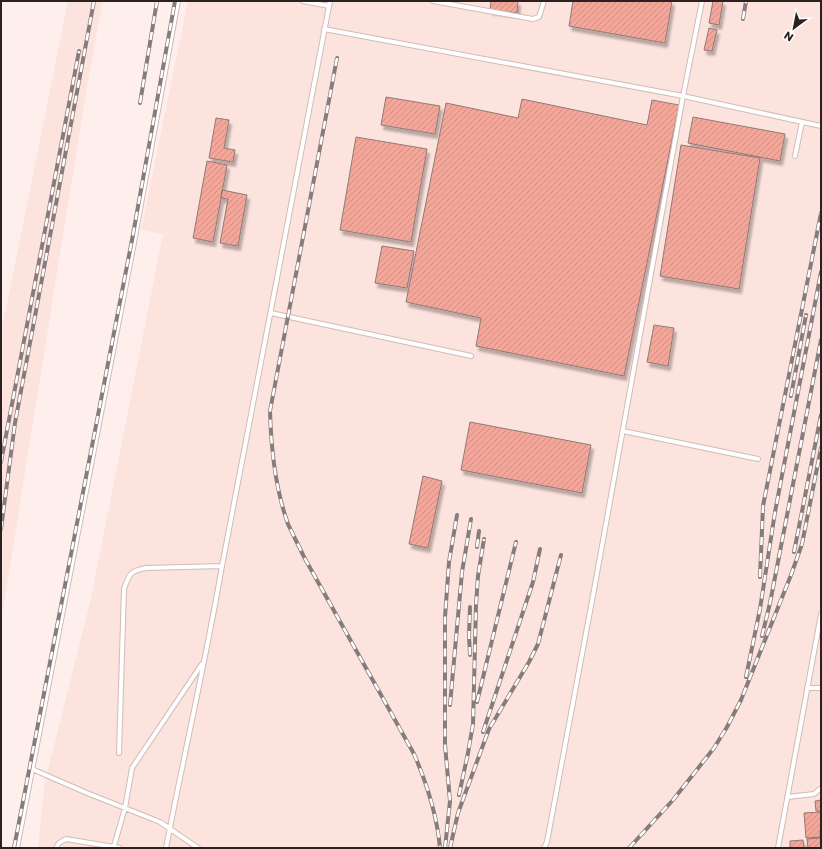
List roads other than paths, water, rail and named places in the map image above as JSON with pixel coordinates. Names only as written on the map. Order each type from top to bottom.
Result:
[{"type":"lane","points":[[17,848],[178,1]]},
{"type":"lane","points":[[303,1],[329,6]]},
{"type":"lane","points":[[166,848],[203,661],[211,630],[330,1]]},
{"type":"lane","points":[[433,1],[533,19],[539,17],[544,1]]},
{"type":"lane","points":[[544,848],[589,617],[702,1]]},
{"type":"lane","points":[[324,28],[684,96],[821,126]]},
{"type":"lane","points":[[795,156],[802,122]]},
{"type":"lane","points":[[271,313],[471,356]]},
{"type":"lane","points":[[623,431],[758,459]]},
{"type":"lane","points":[[119,753],[124,589],[128,578],[134,571],[146,568],[222,566]]},
{"type":"lane","points":[[778,848],[821,614]]},
{"type":"lane","points":[[114,846],[125,808],[132,768],[203,661]]},
{"type":"lane","points":[[807,688],[821,688]]},
{"type":"lane","points":[[32,769],[160,822],[198,848]]},
{"type":"lane","points":[[787,797],[814,794],[821,788]]},
{"type":"lane","points":[[56,848],[59,843],[66,839],[120,848]]},
{"type":"railway","points":[[1,529],[15,423],[94,1]]},
{"type":"railway","points":[[140,103],[157,1]]},
{"type":"railway","points":[[14,848],[132,240],[175,1]]},
{"type":"railway","points":[[743,19],[746,1]]},
{"type":"railway","points":[[1,462],[79,51]]},
{"type":"railway","points":[[337,58],[270,411],[274,468],[288,524],[304,557],[414,754],[431,800],[439,836],[440,848]]},
{"type":"railway","points":[[760,577],[763,506],[821,213]]},
{"type":"railway","points":[[746,677],[760,609],[775,512],[821,272]]},
{"type":"railway","points":[[791,396],[806,315]]},
{"type":"railway","points":[[762,636],[770,603],[821,340]]},
{"type":"railway","points":[[794,552],[821,415]]},
{"type":"railway","points":[[629,848],[673,800],[714,748],[741,700],[802,544],[821,448]]},
{"type":"railway","points":[[445,848],[450,801],[445,745],[445,617],[449,562],[457,515]]},
{"type":"railway","points":[[450,705],[462,572],[471,519]]},
{"type":"railway","points":[[477,547],[479,531]]},
{"type":"railway","points":[[459,795],[473,724],[476,605],[478,576],[484,539]]},
{"type":"railway","points":[[477,702],[516,542]]},
{"type":"railway","points":[[483,732],[533,582],[540,549]]},
{"type":"railway","points":[[450,848],[458,813],[489,729],[538,644],[561,555]]},
{"type":"railway","points":[[470,607],[470,655]]}]
